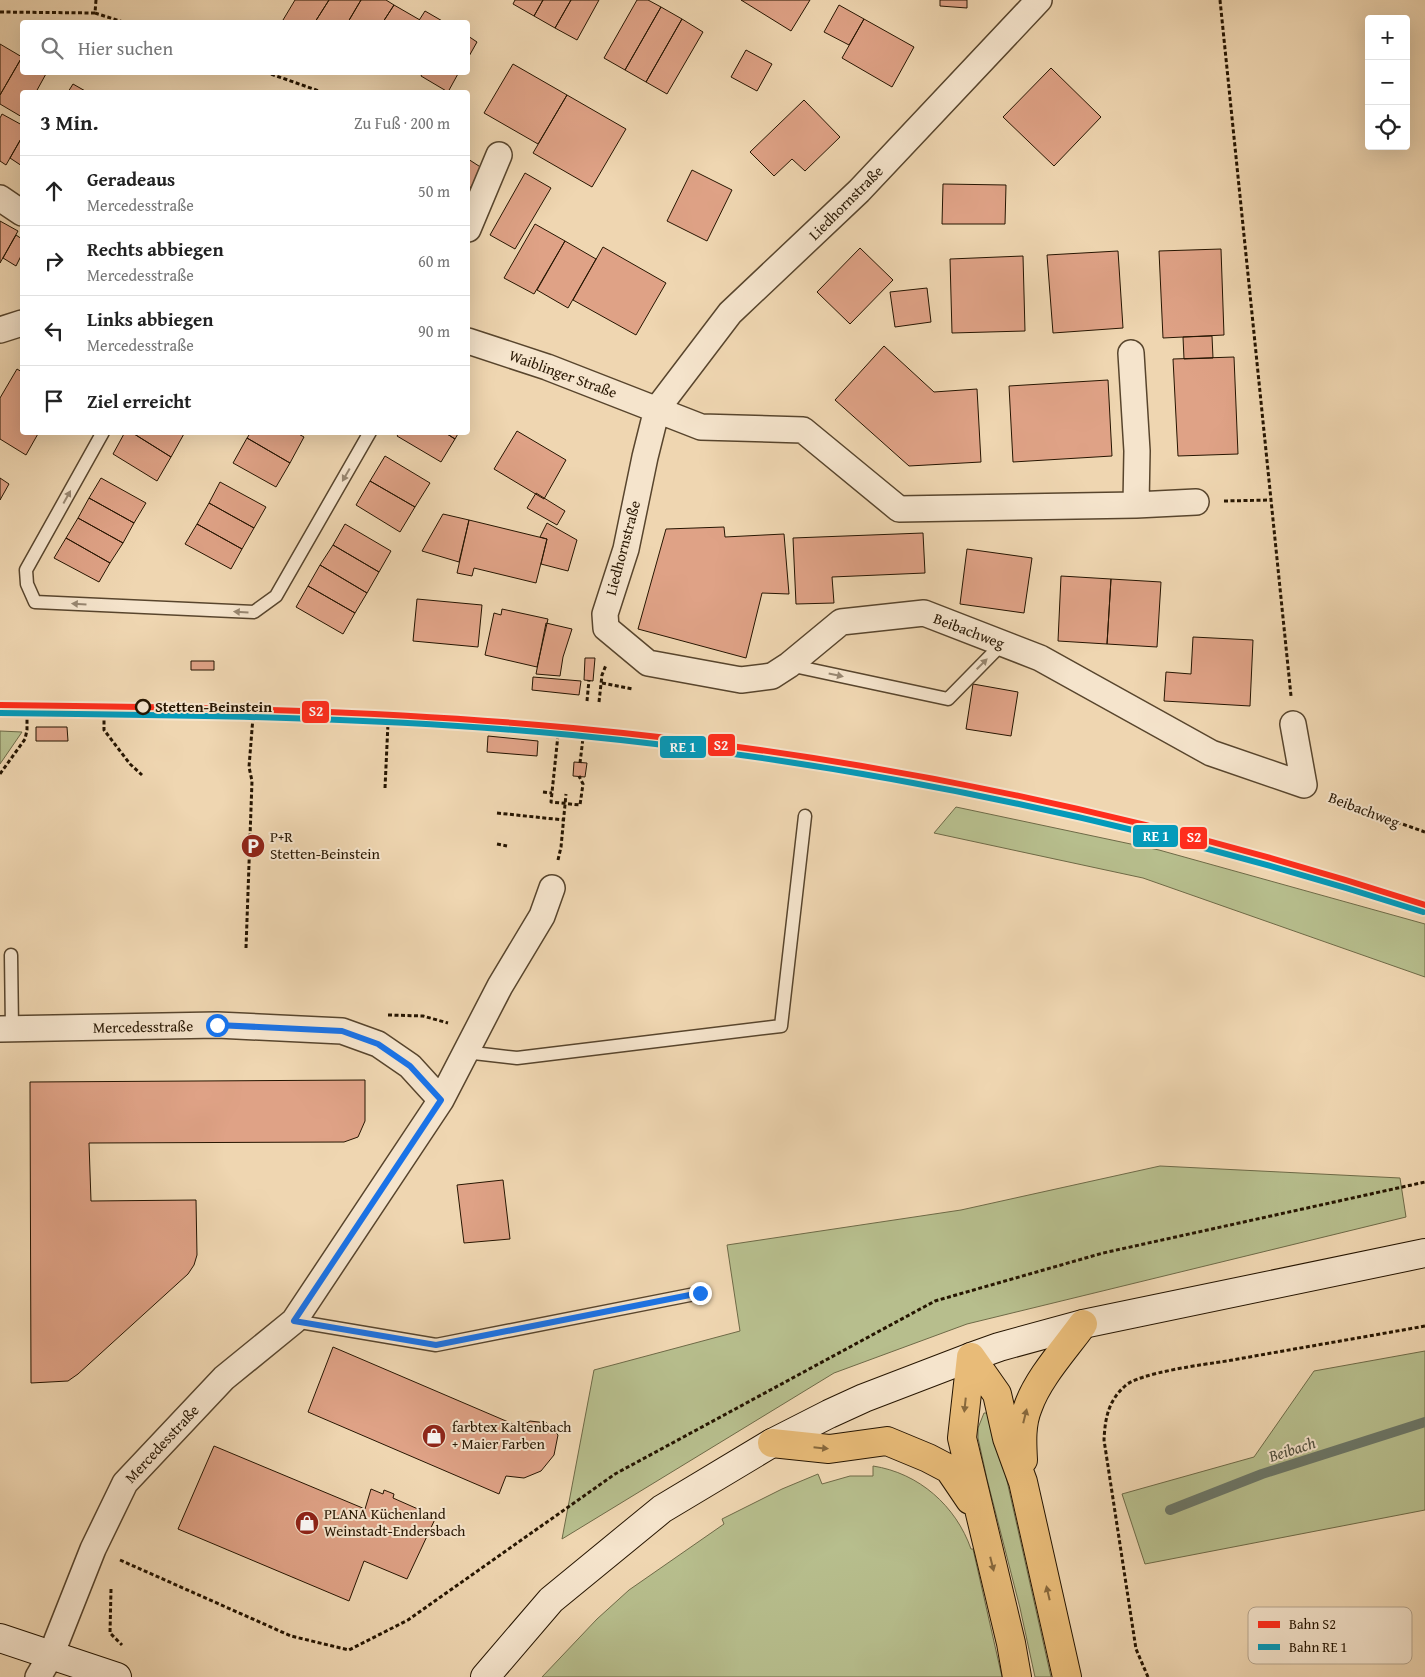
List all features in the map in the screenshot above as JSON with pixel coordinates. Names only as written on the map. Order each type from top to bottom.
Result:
[{"type":"highway","points":[[1023,1482],[1022,1438],[1028,1407],[1048,1372],[1083,1324]]},
{"type":"highway","points":[[971,1357],[997,1394],[1007,1438],[1023,1482],[1067,1677]]},
{"type":"highway","points":[[971,1357],[962,1438],[1011,1643],[1017,1677]]},
{"type":"highway","points":[[772,1443],[829,1449],[887,1442],[949,1468],[980,1517]]},
{"type":"main road","points":[[485,1676],[550,1600],[662,1509],[772,1443],[828,1414],[864,1398],[999,1347],[1083,1324],[1425,1253]]},
{"type":"main road","points":[[0,1638],[45,1666],[117,1677]]},
{"type":"street","name":"Liedhornstraße","points":[[606,628],[605,614],[626,549],[657,409],[730,313],[860,191],[1040,0]]},
{"type":"street","points":[[470,224],[500,155]]},
{"type":"street","points":[[0,198],[20,212]]},
{"type":"street","points":[[0,330],[20,324]]},
{"type":"street","name":"Waiblinger Straße","points":[[470,341],[657,409]]},
{"type":"street","points":[[1131,353],[1136,451],[1136,505]]},
{"type":"street","points":[[657,409],[701,427],[803,430],[899,509],[1136,505],[1196,502]]},
{"type":"street","name":"Beibachweg","points":[[606,628],[648,663],[741,680],[772,676],[841,622],[924,613],[1040,658],[1211,753],[1304,785]]},
{"type":"street","points":[[1293,724],[1304,785]]},
{"type":"street","name":"Mercedesstraße","points":[[45,1666],[93,1549],[125,1483],[224,1378],[294,1321],[441,1100],[500,986],[542,916],[552,888]]},
{"type":"street","name":"Mercedesstraße","points":[[6,1028],[217,1025],[342,1031],[378,1044],[410,1066],[441,1100]]},
{"type":"lane","points":[[101,435],[26,570],[27,584],[35,602],[254,612],[276,596],[368,435]]},
{"type":"lane","points":[[788,665],[948,699],[1002,644]]},
{"type":"lane","points":[[470,1044],[517,1058],[781,1026],[805,816]]},
{"type":"lane","points":[[6,1028],[11,955]]},
{"type":"lane","points":[[294,1321],[436,1345],[700,1293]]},
{"type":"path","points":[[95,13],[96,0]]},
{"type":"path","points":[[1220,0],[1272,500],[1293,724]]},
{"type":"path","points":[[0,12],[95,13],[117,20]]},
{"type":"path","points":[[274,75],[316,90]]},
{"type":"path","points":[[1196,502],[1272,500]]},
{"type":"path","points":[[599,702],[603,670]]},
{"type":"path","points":[[588,701],[589,680]]},
{"type":"path","points":[[602,683],[614,686]]},
{"type":"path","points":[[0,774],[25,739],[27,714]]},
{"type":"path","points":[[104,714],[104,730],[130,764],[142,775]]},
{"type":"path","points":[[246,948],[252,781],[249,767],[254,717]]},
{"type":"path","points":[[385,788],[388,723]]},
{"type":"path","points":[[558,735],[551,802],[580,805],[582,784],[579,776]]},
{"type":"path","points":[[580,762],[584,738]]},
{"type":"path","name":"Beibachweg","points":[[1304,785],[1351,806],[1425,832]]},
{"type":"path","points":[[544,792],[552,793]]},
{"type":"path","points":[[552,888],[561,847],[566,794]]},
{"type":"path","points":[[497,813],[564,820]]},
{"type":"path","points":[[497,844],[507,846]]},
{"type":"path","points":[[342,1031],[388,1015],[424,1016],[446,1022],[470,1044]]},
{"type":"path","points":[[1148,1677],[1136,1649],[1104,1440],[1105,1419],[1111,1401],[1126,1384],[1142,1377],[1204,1364],[1425,1326]]},
{"type":"path","points":[[117,1568],[119,1560]]},
{"type":"path","points":[[112,1584],[110,1592],[110,1633],[128,1650]]},
{"type":"green space","points":[[0,731],[22,732],[0,764]]},
{"type":"green space","points":[[956,807],[1159,850],[1425,924],[1425,977],[1143,878],[934,833]]},
{"type":"green space","points":[[1160,1166],[1400,1178],[1406,1217],[967,1324],[834,1373],[562,1539],[594,1370],[740,1331],[727,1245],[961,1210]]},
{"type":"green space","points":[[1425,1351],[1425,1510],[1145,1564],[1122,1494],[1254,1457],[1314,1371]]},
{"type":"green space","points":[[984,1413],[991,1416],[994,1423],[1051,1677],[1035,1677],[978,1438],[978,1428]]},
{"type":"green space","points":[[873,1466],[906,1476],[920,1484],[934,1494],[956,1519],[971,1549],[973,1549],[1002,1677],[542,1677],[597,1619],[629,1590],[724,1524],[722,1519],[782,1489],[818,1474],[822,1484],[850,1476],[873,1476]]},
{"type":"building","points":[[295,0],[329,0],[316,20],[283,20]]},
{"type":"building","points":[[329,0],[361,0],[349,20],[316,20]]},
{"type":"building","points":[[361,0],[386,0],[394,5],[384,20],[349,20]]},
{"type":"building","points":[[515,0],[543,0],[534,16],[513,4]]},
{"type":"building","points":[[543,0],[571,0],[555,28],[534,16]]},
{"type":"building","points":[[571,0],[599,0],[577,40],[555,28]]},
{"type":"building","points":[[637,0],[648,0],[661,7],[625,70],[604,58]]},
{"type":"building","points":[[741,0],[810,0],[791,31]]},
{"type":"building","points":[[940,0],[967,0],[967,8],[940,6]]},
{"type":"building","points":[[394,5],[420,20],[384,20]]},
{"type":"building","points":[[839,5],[864,19],[849,45],[824,32]]},
{"type":"building","points":[[661,7],[682,19],[646,82],[625,70]]},
{"type":"building","points":[[425,11],[441,20],[419,20]]},
{"type":"building","points":[[682,19],[703,32],[667,94],[646,82]]},
{"type":"building","points":[[864,19],[914,47],[892,87],[842,58]]},
{"type":"building","points":[[470,37],[477,42],[470,54]]},
{"type":"building","points":[[0,44],[20,56],[20,60],[0,95]]},
{"type":"building","points":[[746,50],[772,64],[757,91],[731,77]]},
{"type":"building","points":[[20,60],[20,75],[45,75],[37,90],[20,90],[20,116],[0,104],[0,95]]},
{"type":"building","points":[[513,64],[567,95],[538,144],[484,113]]},
{"type":"building","points":[[1051,68],[1101,117],[1054,166],[1003,117]]},
{"type":"building","points":[[457,75],[449,90],[445,90],[421,76]]},
{"type":"building","points":[[73,84],[84,90],[69,90]]},
{"type":"building","points":[[567,95],[626,129],[592,187],[533,153]]},
{"type":"building","points":[[804,100],[840,137],[805,171],[792,159],[774,176],[750,152]]},
{"type":"building","points":[[2,114],[20,124],[20,140],[6,165],[0,161],[0,118]]},
{"type":"building","points":[[20,140],[20,165],[10,158]]},
{"type":"building","points":[[470,160],[482,168],[470,189]]},
{"type":"building","points":[[692,170],[732,190],[707,241],[667,221]]},
{"type":"building","points":[[525,173],[551,188],[515,249],[490,235]]},
{"type":"building","points":[[943,184],[1006,185],[1005,224],[942,224]]},
{"type":"building","points":[[0,221],[18,231],[0,263]]},
{"type":"building","points":[[535,224],[565,241],[534,294],[504,278]]},
{"type":"building","points":[[16,235],[20,238],[20,258],[16,266],[3,258]]},
{"type":"building","points":[[565,241],[596,259],[568,308],[537,290]]},
{"type":"building","points":[[603,247],[666,283],[636,335],[573,300]]},
{"type":"building","points":[[860,248],[893,280],[850,324],[817,292]]},
{"type":"building","points":[[1221,249],[1224,335],[1163,338],[1159,251]]},
{"type":"building","points":[[1118,251],[1123,328],[1053,333],[1047,255]]},
{"type":"building","points":[[1023,256],[1025,331],[952,333],[950,259]]},
{"type":"building","points":[[927,288],[931,322],[895,327],[890,292]]},
{"type":"building","points":[[1212,336],[1213,358],[1184,359],[1183,337]]},
{"type":"building","points":[[884,346],[934,392],[977,389],[981,462],[909,466],[835,400]]},
{"type":"building","points":[[1234,357],[1238,454],[1178,456],[1173,359]]},
{"type":"building","points":[[17,369],[20,371],[20,435],[37,435],[26,455],[0,439],[0,398]]},
{"type":"building","points":[[1108,380],[1112,456],[1013,462],[1009,386]]},
{"type":"building","points":[[517,431],[566,460],[544,499],[494,469]]},
{"type":"building","points":[[123,435],[136,435],[171,457],[157,481],[113,454]]},
{"type":"building","points":[[136,435],[183,435],[171,457]]},
{"type":"building","points":[[249,435],[300,435],[304,437],[290,463],[247,438]]},
{"type":"building","points":[[449,435],[455,439],[441,462],[397,436]]},
{"type":"building","points":[[449,435],[457,435],[455,439]]},
{"type":"building","points":[[247,438],[290,463],[276,487],[233,463]]},
{"type":"building","points":[[385,456],[430,483],[415,507],[370,481]]},
{"type":"building","points":[[0,478],[9,484],[0,500]]},
{"type":"building","points":[[101,478],[146,503],[134,523],[89,498]]},
{"type":"building","points":[[370,481],[415,507],[400,532],[356,505]]},
{"type":"building","points":[[220,482],[266,507],[254,528],[209,503]]},
{"type":"building","points":[[536,493],[565,511],[557,525],[527,508]]},
{"type":"building","points":[[89,498],[134,523],[123,543],[78,518]]},
{"type":"building","points":[[209,503],[254,528],[242,549],[197,524]]},
{"type":"building","points":[[443,514],[469,520],[459,562],[422,551]]},
{"type":"building","points":[[78,518],[123,543],[110,563],[66,538]]},
{"type":"building","points":[[469,520],[547,539],[536,583],[474,568],[472,576],[457,573]]},
{"type":"building","points":[[547,523],[577,540],[568,571],[541,564],[547,539],[540,537]]},
{"type":"building","points":[[197,524],[242,549],[231,569],[185,544]]},
{"type":"building","points":[[345,524],[391,551],[379,572],[333,545]]},
{"type":"building","points":[[724,527],[725,537],[784,534],[789,594],[762,593],[746,658],[638,629],[666,529]]},
{"type":"building","points":[[923,533],[925,573],[832,577],[834,603],[796,604],[793,538]]},
{"type":"building","points":[[66,538],[110,563],[99,582],[54,558]]},
{"type":"building","points":[[333,545],[379,572],[367,593],[320,565]]},
{"type":"building","points":[[967,549],[1032,558],[1024,613],[960,604]]},
{"type":"building","points":[[320,565],[367,593],[355,613],[308,586]]},
{"type":"building","points":[[1061,576],[1111,579],[1107,644],[1058,641]]},
{"type":"building","points":[[1111,579],[1161,582],[1157,647],[1107,644]]},
{"type":"building","points":[[308,586],[355,613],[343,634],[296,607]]},
{"type":"building","points":[[417,599],[482,605],[478,647],[413,641]]},
{"type":"building","points":[[502,609],[548,619],[537,667],[485,655],[494,613],[501,615]]},
{"type":"building","points":[[546,623],[572,629],[563,657],[560,676],[536,674]]},
{"type":"building","points":[[1193,637],[1253,640],[1250,706],[1164,701],[1166,672],[1191,674]]},
{"type":"building","points":[[585,658],[595,658],[593,681],[584,680]]},
{"type":"building","points":[[191,661],[214,661],[214,670],[191,670]]},
{"type":"building","points":[[533,677],[581,681],[579,695],[532,690]]},
{"type":"building","points":[[973,684],[1018,692],[1011,736],[966,729]]},
{"type":"building","points":[[36,727],[67,727],[68,741],[36,741]]},
{"type":"building","points":[[488,736],[538,741],[537,756],[487,752]]},
{"type":"building","points":[[574,762],[587,763],[585,777],[573,776]]},
{"type":"building","points":[[365,1080],[365,1121],[358,1137],[344,1142],[89,1143],[91,1201],[196,1200],[197,1255],[194,1265],[188,1274],[78,1374],[68,1381],[31,1383],[30,1082]]},
{"type":"building","points":[[503,1180],[510,1239],[464,1243],[457,1185]]},
{"type":"building","points":[[333,1347],[520,1427],[530,1421],[547,1423],[558,1435],[554,1455],[541,1471],[524,1478],[506,1476],[499,1494],[308,1412]]},
{"type":"building","name":"PLANA Küchenland Weinstadt-Endersbach","points":[[214,1446],[365,1509],[371,1489],[383,1494],[384,1490],[394,1494],[393,1498],[436,1517],[407,1579],[364,1561],[349,1601],[178,1529]]},
{"type":"waterway","name":"Beibach","points":[[1170,1510],[1262,1474],[1425,1422]]},
{"type":"rail line","name":"S2","points":[[0,705],[287,710],[430,717],[573,728],[789,754],[897,772],[1004,793],[1110,817],[1216,843],[1425,905]]},
{"type":"transit line","points":[[0,713],[215,716],[429,724],[572,735],[788,762],[895,780],[1109,824],[1319,880],[1423,912]]},
{"type":"place","name":"Stetten-Beinstein","points":[[143,707]]},
{"type":"place","name":"P+R Stetten-Beinstein","points":[[253,846]]},
{"type":"place","name":"farbtex Kaltenbach + Maier Farben","points":[[434,1436]]},
{"type":"place","name":"PLANA Küchenland Weinstadt-Endersbach","points":[[307,1523]]},
{"type":"route","points":[[217,1025],[342,1031],[378,1044],[410,1066],[441,1100],[294,1321],[436,1345],[700,1293]]}]
